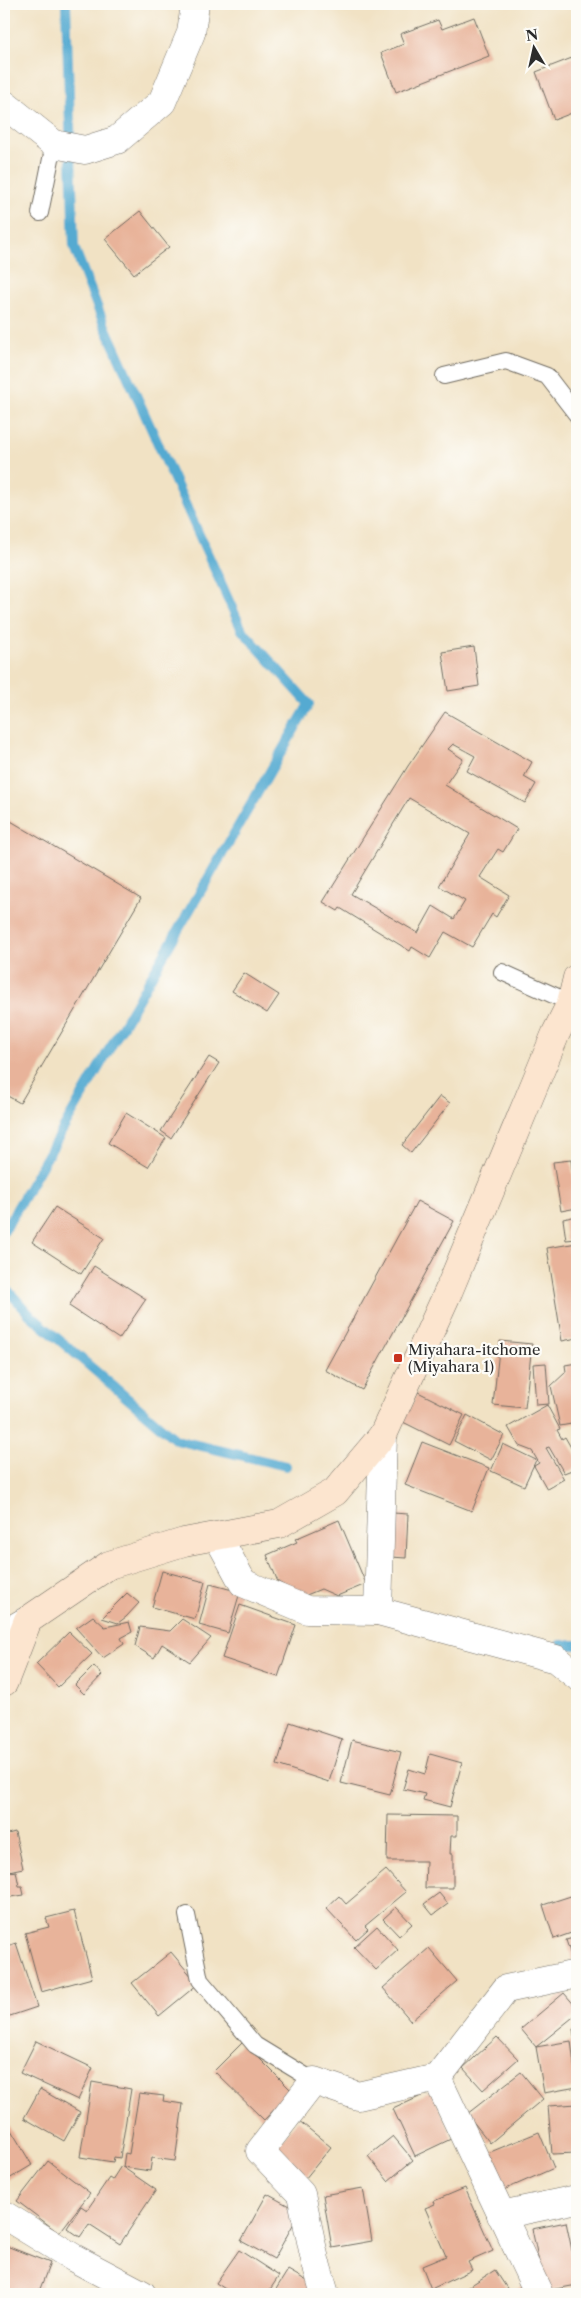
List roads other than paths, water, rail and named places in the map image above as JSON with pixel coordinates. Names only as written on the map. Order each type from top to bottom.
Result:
[{"type":"street","points":[[4,104],[67,146],[117,140],[162,102],[191,33],[195,4]]},
{"type":"street","points":[[4,1634],[109,1565],[184,1542],[279,1524],[335,1492],[383,1435],[449,1290],[574,991]]},
{"type":"street","points":[[378,1611],[383,1435]]},
{"type":"street","points":[[218,1536],[243,1583],[308,1610],[378,1611],[556,1659],[577,1676]]},
{"type":"street","points":[[4,1682],[28,1620]]},
{"type":"street","points":[[326,2294],[315,2260],[300,2194],[260,2150],[314,2082],[358,2096],[437,2078],[506,1989],[577,1974]]},
{"type":"street","points":[[437,2078],[539,2294]]},
{"type":"street","points":[[502,2215],[577,2199]]},
{"type":"street","points":[[4,2216],[74,2258],[142,2294]]},
{"type":"lane","points":[[40,213],[67,146]]},
{"type":"lane","points":[[444,376],[506,361],[547,376],[577,415]]},
{"type":"lane","points":[[502,972],[574,991]]},
{"type":"lane","points":[[187,1915],[200,1980],[256,2045],[314,2082]]},
{"type":"waterway","points":[[4,1231],[309,704],[242,630],[104,324],[74,247],[66,4]]},
{"type":"waterway","points":[[4,1286],[29,1314],[176,1440],[286,1466]]},
{"type":"waterway","points":[[561,1645],[577,1645]]},
{"type":"place","name":"Miyahara-itchome (Miyahara 1)","points":[[398,1358]]}]
